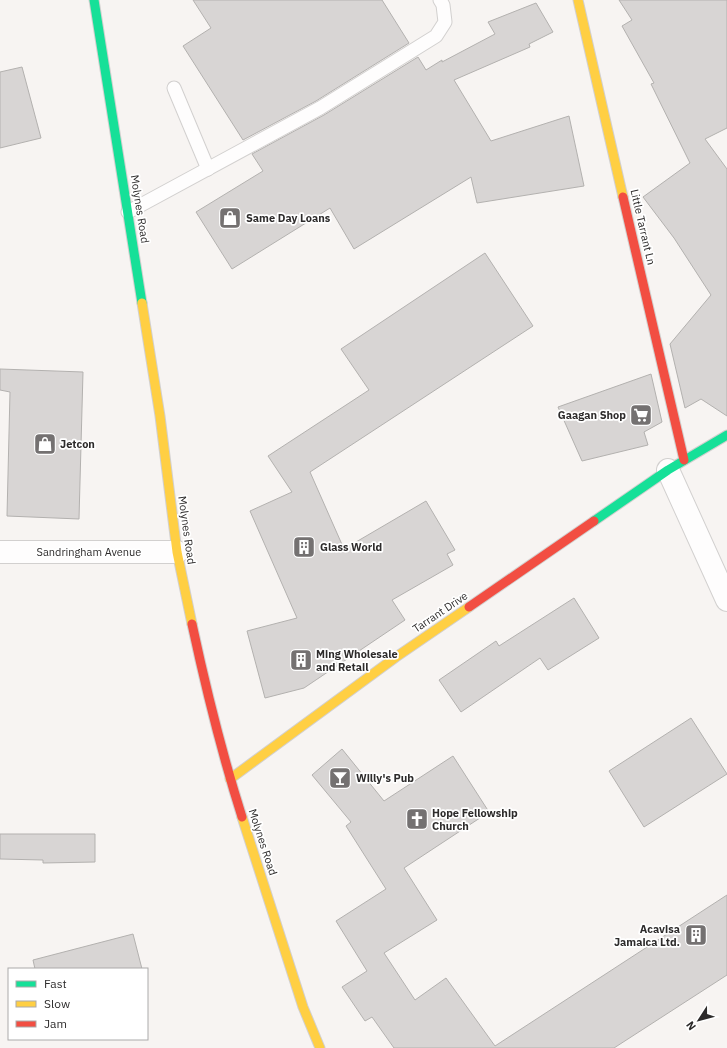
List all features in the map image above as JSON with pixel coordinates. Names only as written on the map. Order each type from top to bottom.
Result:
[{"type":"main road","name":"Molynes Road","points":[[94,0],[160,416],[177,552],[202,671],[230,779],[303,1007],[320,1048]]},
{"type":"main road","name":"Little Tarrant Ln","points":[[578,0],[676,465]]},
{"type":"main road","name":"Tarrant Drive","points":[[230,779],[396,657],[676,465],[727,435]]},
{"type":"street","points":[[676,465],[727,600]]},
{"type":"street","name":"Sandringham Avenue","points":[[0,552],[177,552]]},
{"type":"lane","points":[[128,212],[320,108],[436,36],[445,22],[443,5],[440,0]]},
{"type":"lane","points":[[174,88],[208,169]]},
{"type":"building","points":[[193,0],[382,0],[409,43],[316,101],[243,140],[183,46],[211,28]]},
{"type":"building","points":[[619,0],[727,0],[727,128],[705,139],[727,169],[727,416],[701,399],[685,408],[670,344],[711,295],[674,238],[643,197],[690,163],[651,84],[654,83],[622,26],[632,20]]},
{"type":"building","points":[[536,3],[553,32],[529,44],[530,47],[454,80],[491,141],[569,116],[584,186],[477,203],[471,177],[354,249],[330,208],[232,269],[196,212],[263,171],[252,154],[324,115],[418,57],[426,70],[442,60],[442,62],[495,34],[488,22]]},
{"type":"building","points":[[22,67],[41,138],[0,148],[0,72]]},
{"type":"building","points":[[485,253],[533,326],[310,472],[344,549],[426,501],[455,550],[447,554],[453,565],[392,600],[405,620],[304,688],[265,698],[247,631],[297,618],[250,511],[292,492],[268,456],[369,390],[341,349]]},
{"type":"building","name":"Jetcon","points":[[0,369],[83,372],[79,519],[7,516],[10,392],[0,390]]},
{"type":"building","points":[[651,374],[662,422],[644,432],[648,445],[582,461],[558,407]]},
{"type":"building","points":[[574,598],[599,638],[548,670],[540,658],[461,712],[439,680],[496,641],[499,646]]},
{"type":"building","points":[[691,718],[727,774],[644,827],[609,771]]},
{"type":"building","points":[[342,749],[384,801],[453,756],[489,812],[404,868],[437,920],[384,953],[415,1000],[446,978],[495,1046],[727,895],[727,975],[614,1048],[394,1048],[372,1017],[365,1021],[342,987],[367,971],[336,921],[386,889],[346,826],[351,822],[312,775]]},
{"type":"building","points":[[0,834],[95,834],[95,862],[43,863],[43,860],[0,859]]},
{"type":"building","points":[[133,934],[142,968],[35,968],[33,960]]},
{"type":"traffic: fast","points":[[94,0],[142,303]]},
{"type":"traffic: fast","points":[[594,521],[668,470],[727,435]]},
{"type":"traffic: slow","points":[[578,0],[623,197]]},
{"type":"traffic: slow","points":[[142,303],[160,416],[177,552],[192,624]]},
{"type":"traffic: slow","points":[[230,779],[396,657],[469,607]]},
{"type":"traffic: slow","points":[[242,817],[303,1007],[320,1048]]},
{"type":"traffic: jam","points":[[623,197],[684,460]]},
{"type":"traffic: jam","points":[[469,607],[594,521]]},
{"type":"traffic: jam","points":[[192,624],[215,721],[242,817]]},
{"type":"place","name":"Same Day Loans","points":[[230,218]]},
{"type":"place","name":"Gaagan Shop","points":[[641,415]]},
{"type":"place","name":"Jetcon","points":[[45,444]]},
{"type":"place","name":"Glass World","points":[[304,547]]},
{"type":"place","name":"Ming Wholesale and Retail","points":[[301,660]]},
{"type":"place","name":"Willy's Pub","points":[[340,778]]},
{"type":"place","name":"Hope Fellowship Church","points":[[417,819]]},
{"type":"place","name":"Acavisa Jamaica Ltd.","points":[[696,935]]}]
